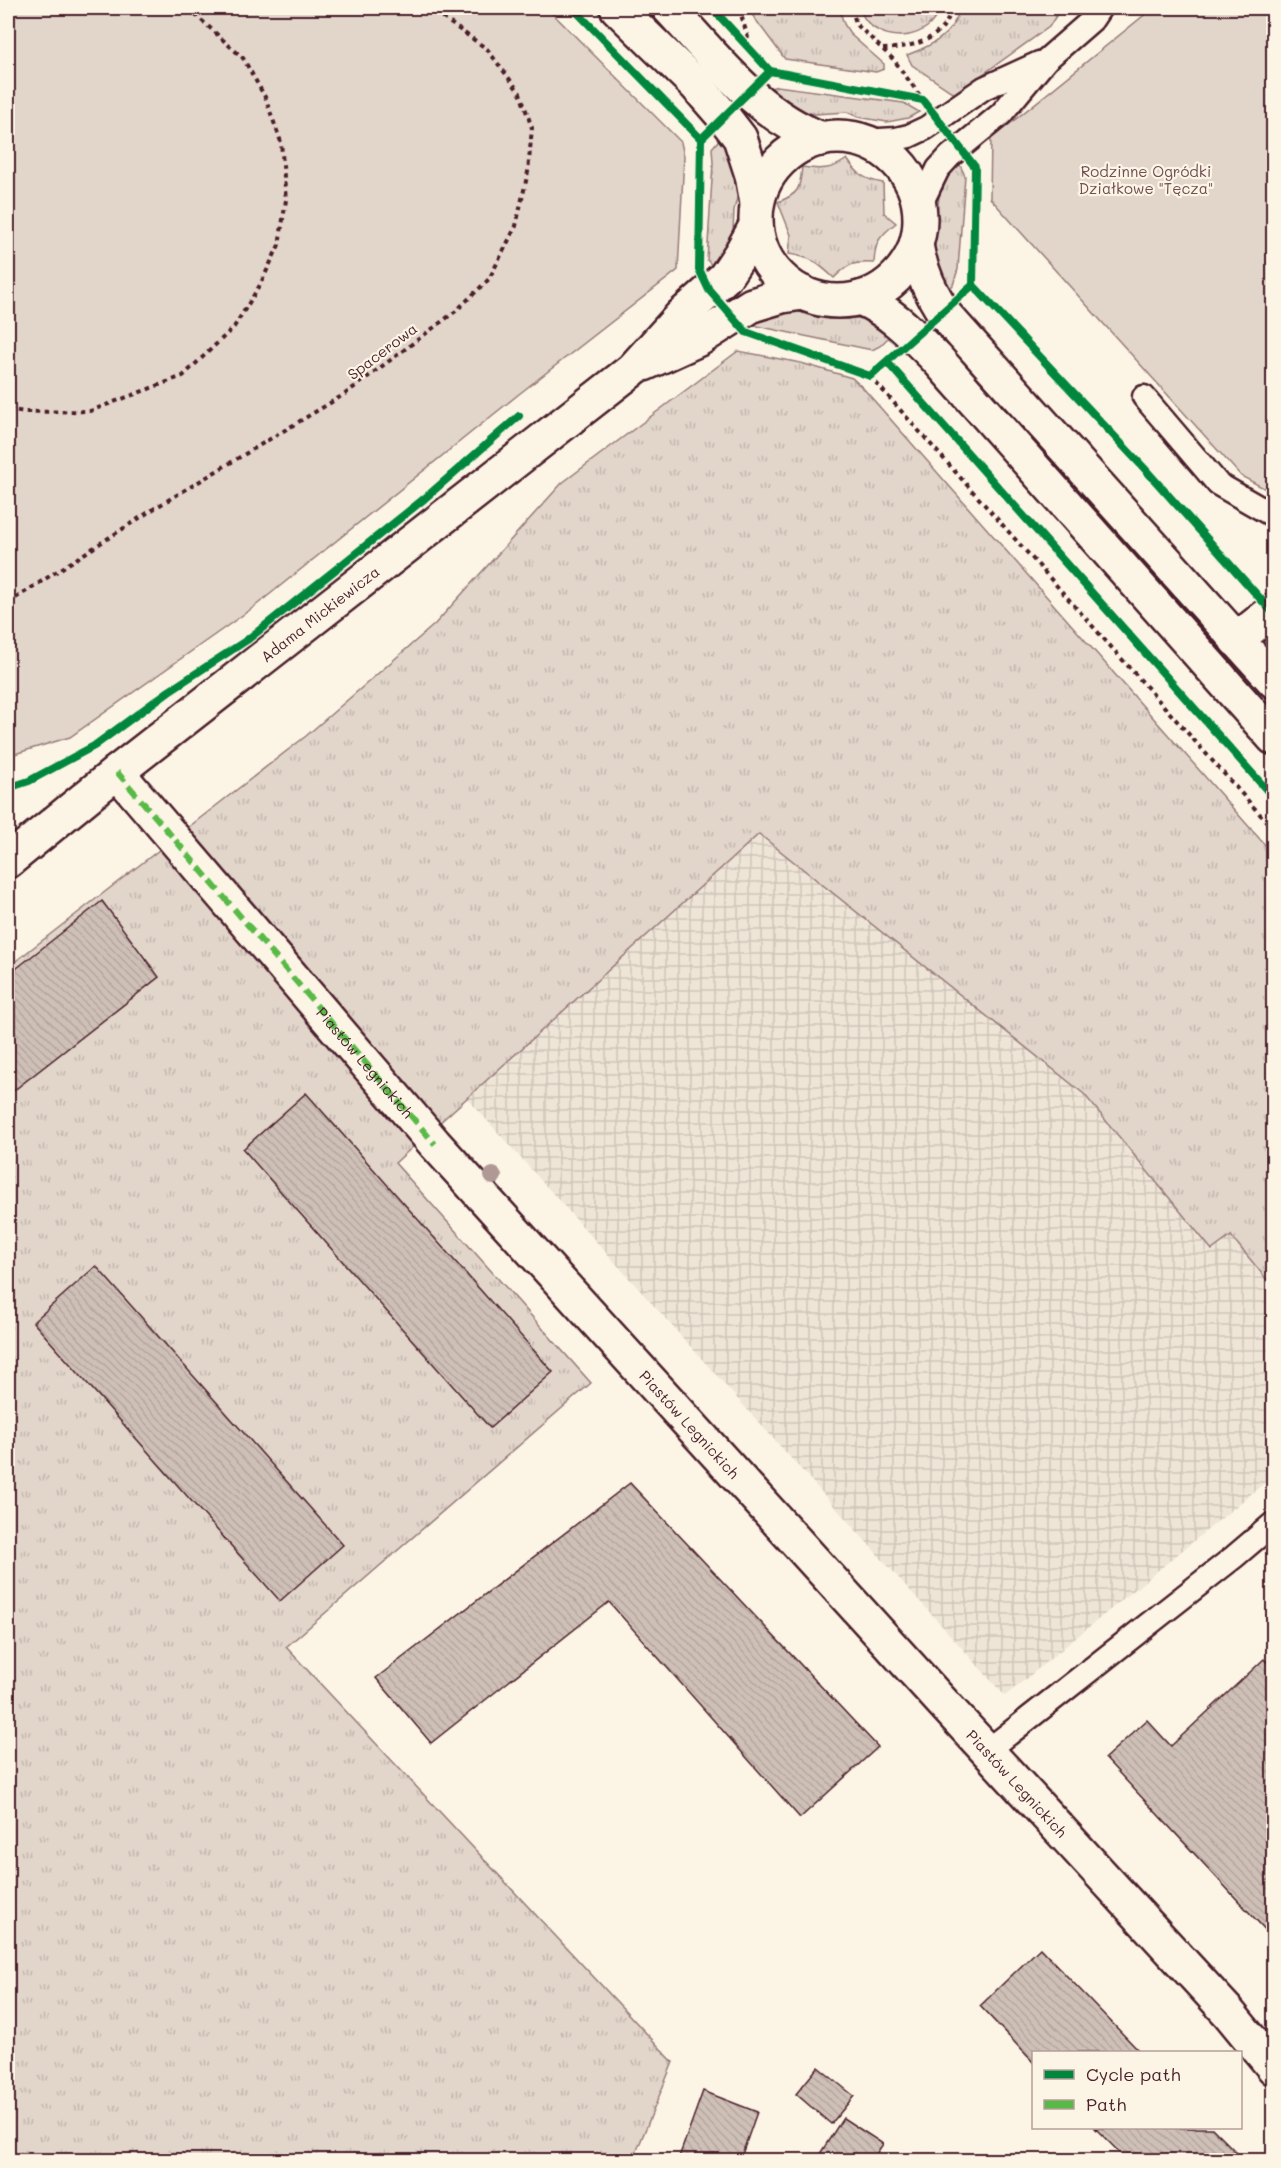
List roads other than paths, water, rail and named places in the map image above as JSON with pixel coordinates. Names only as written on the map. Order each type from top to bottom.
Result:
[{"type":"street","points":[[616,8],[696,85],[740,138],[752,175],[761,249],[773,269],[786,283],[821,300],[841,302],[879,291],[895,279],[908,263],[916,245],[920,225],[919,208],[912,185],[902,168],[885,152],[864,141],[841,137],[822,139],[797,148],[778,162],[765,181],[757,214]]},
{"type":"street","points":[[669,8],[755,100],[795,127],[822,139]]},
{"type":"street","name":"Adama Mickiewicza","points":[[8,861],[117,772],[632,370],[681,316],[725,277],[737,260],[757,214]]},
{"type":"street","points":[[916,245],[923,276],[946,316],[1274,681]]},
{"type":"street","name":"Adama Mickiewicza","points":[[632,370],[699,339],[752,305],[782,296],[803,293]]},
{"type":"street","points":[[860,298],[879,306],[898,320],[937,359],[1274,738]]},
{"type":"street","points":[[1236,640],[1274,610]]},
{"type":"street","name":"Piastów Legnickich","points":[[117,772],[435,1144],[987,1751],[1228,2012],[1274,2068]]},
{"type":"lane","points":[[919,208],[938,169],[950,156],[1001,114],[1046,60],[1092,20],[1100,8]]},
{"type":"lane","points":[[864,141],[909,136],[926,128],[984,88],[1046,60]]},
{"type":"lane","points":[[1144,397],[1218,483],[1274,516]]},
{"type":"lane","points":[[987,1751],[1274,1523]]},
{"type":"park label","name":"Rodzinne Ogródki Działkowe \"Tęcza\"","points":[[1146,180]]}]
